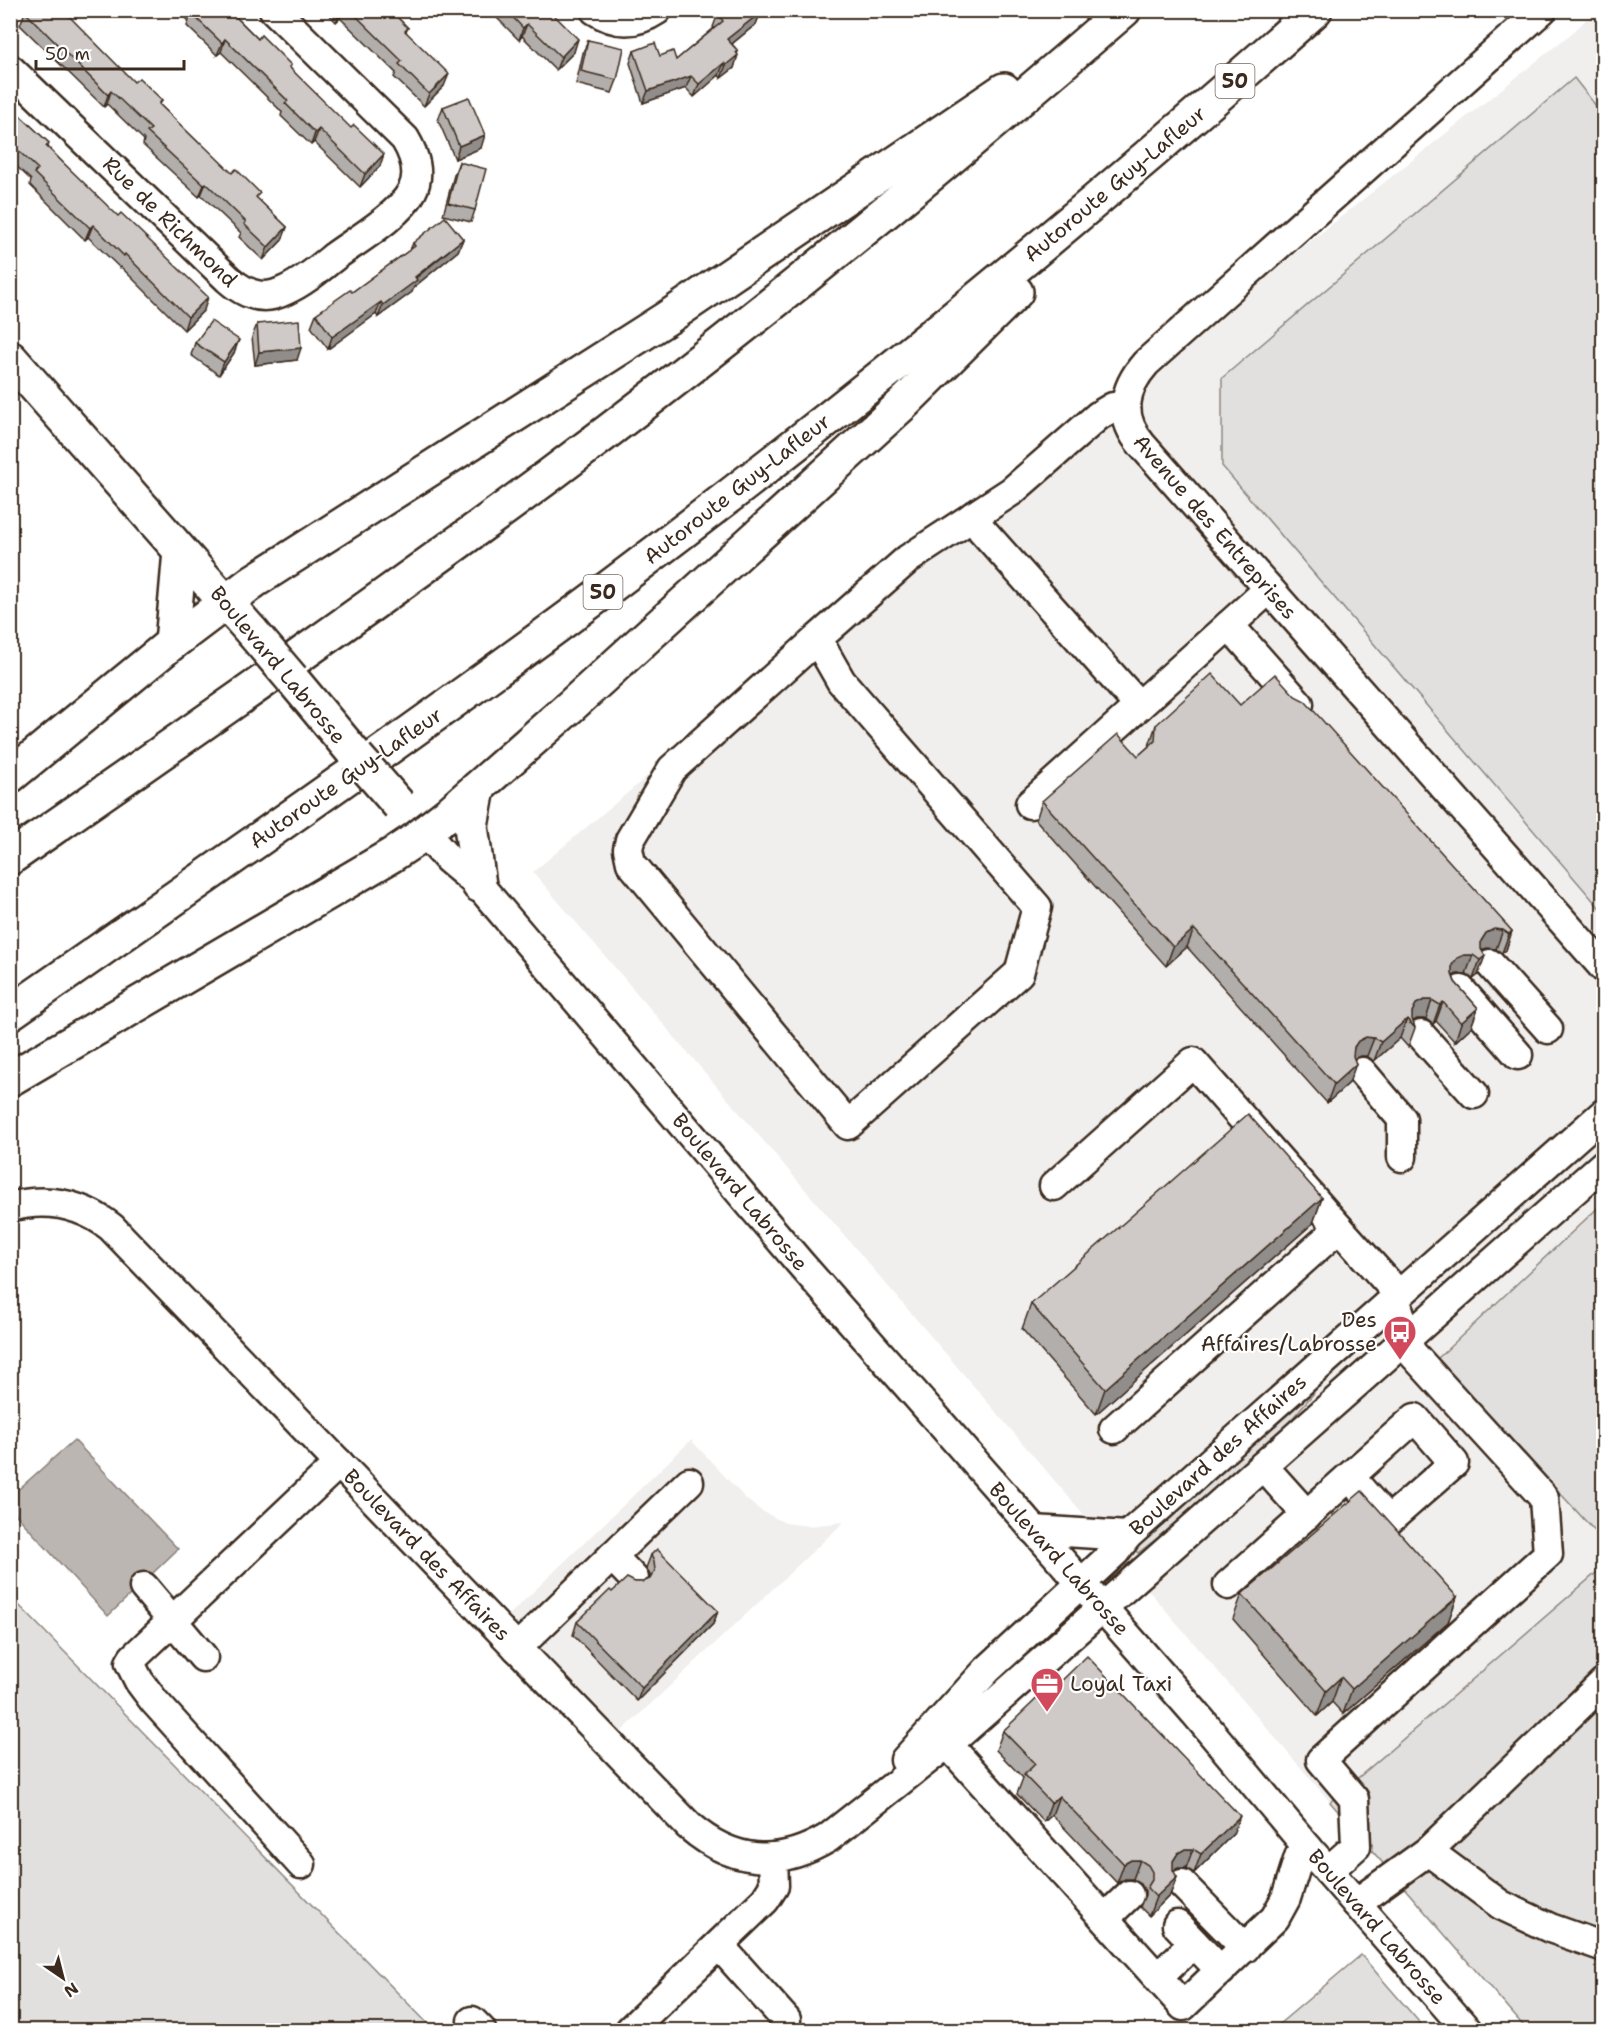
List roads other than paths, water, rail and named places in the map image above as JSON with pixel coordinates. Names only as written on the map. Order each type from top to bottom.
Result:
[{"type":"main road","points":[[10,776],[172,643],[254,581],[676,312],[1119,10]]},
{"type":"main road","points":[[10,858],[393,588],[599,438],[879,218],[1124,10]]},
{"type":"main road","name":"Autoroute Guy-Lafleur","points":[[10,1013],[420,726],[757,475],[927,340],[1170,138],[1315,10]]},
{"type":"main road","points":[[10,1079],[392,855],[425,833],[478,788],[905,402],[1170,138]]},
{"type":"main road","name":"Boulevard Labrosse","points":[[10,358],[226,602],[425,833]]},
{"type":"main road","points":[[172,643],[180,551]]},
{"type":"main road","points":[[478,788],[471,826],[479,885]]},
{"type":"street","name":"Rue de Richmond","points":[[10,69],[234,285],[253,294],[264,296],[275,294],[298,284],[397,210],[413,189],[416,165],[413,152],[405,139],[274,10]]},
{"type":"street","points":[[595,10],[606,17],[628,21],[648,16],[657,10]]},
{"type":"street","name":"Avenue des Entreprises","points":[[1542,10],[1146,363],[1131,382],[1126,407],[1128,423],[1135,437],[1604,968]]},
{"type":"street","points":[[817,639],[841,681],[1037,907],[1019,973],[848,1125],[631,863],[628,849],[630,840],[672,769],[817,639],[908,559],[1026,480],[1098,416],[1113,407],[1126,407]]},
{"type":"street","points":[[973,516],[982,530],[1139,706]]},
{"type":"street","points":[[1030,804],[1269,589]]},
{"type":"street","points":[[1229,625],[1300,704]]},
{"type":"street","name":"Boulevard Labrosse","points":[[425,833],[448,859],[479,885],[722,1172],[1195,1713],[1328,1872],[1467,2031]]},
{"type":"street","points":[[1490,964],[1548,1029]]},
{"type":"street","points":[[1461,990],[1518,1055]]},
{"type":"street","points":[[1421,1035],[1474,1094]]},
{"type":"street","points":[[1054,1186],[1193,1062],[1392,1287],[1411,1352],[1544,1498],[1548,1554],[1321,1760],[1354,1799],[1356,1846],[1328,1872]]},
{"type":"street","points":[[1362,1072],[1402,1119],[1402,1157]]},
{"type":"street","name":"Boulevard des Affaires","points":[[941,1735],[994,1663],[1115,1552],[1127,1536],[1604,1113]]},
{"type":"street","name":"Boulevard des Affaires","points":[[10,1207],[42,1202],[63,1204],[93,1215],[111,1227],[698,1833],[713,1844],[733,1853],[752,1857],[774,1857],[793,1854],[816,1845],[855,1818],[941,1735],[1103,1608],[1604,1164]]},
{"type":"street","points":[[1114,1429],[1339,1228]]},
{"type":"street","points":[[301,1864],[154,1701],[133,1672],[130,1663],[339,1463]]},
{"type":"street","points":[[1263,1466],[1306,1515]]},
{"type":"street","points":[[1228,1586],[1350,1477]]},
{"type":"street","points":[[517,1648],[689,1482]]},
{"type":"street","points":[[1034,1530],[1127,1536]]},
{"type":"street","points":[[612,1556],[634,1579]]},
{"type":"street","points":[[144,1587],[203,1657]]},
{"type":"street","points":[[1356,1904],[1428,1851],[1604,1682]]},
{"type":"street","points":[[941,1735],[1024,1814],[1105,1918],[1184,2006],[1275,1918],[1286,1898],[1299,1857],[1308,1848]]},
{"type":"street","points":[[1428,1851],[1501,1905],[1550,1928],[1604,1947]]},
{"type":"street","points":[[630,2031],[770,1893],[775,1878],[774,1857]]},
{"type":"street","points":[[1182,1884],[1245,1948]]},
{"type":"street","points":[[1105,1918],[1129,1895]]},
{"type":"street","points":[[1158,1977],[1186,1934],[1221,1971]]},
{"type":"street","points":[[719,1945],[786,2020]]},
{"type":"place","name":"Des Affaires/Labrosse","points":[[1400,1361]]},
{"type":"place","name":"Loyal Taxi","points":[[1047,1713]]}]
